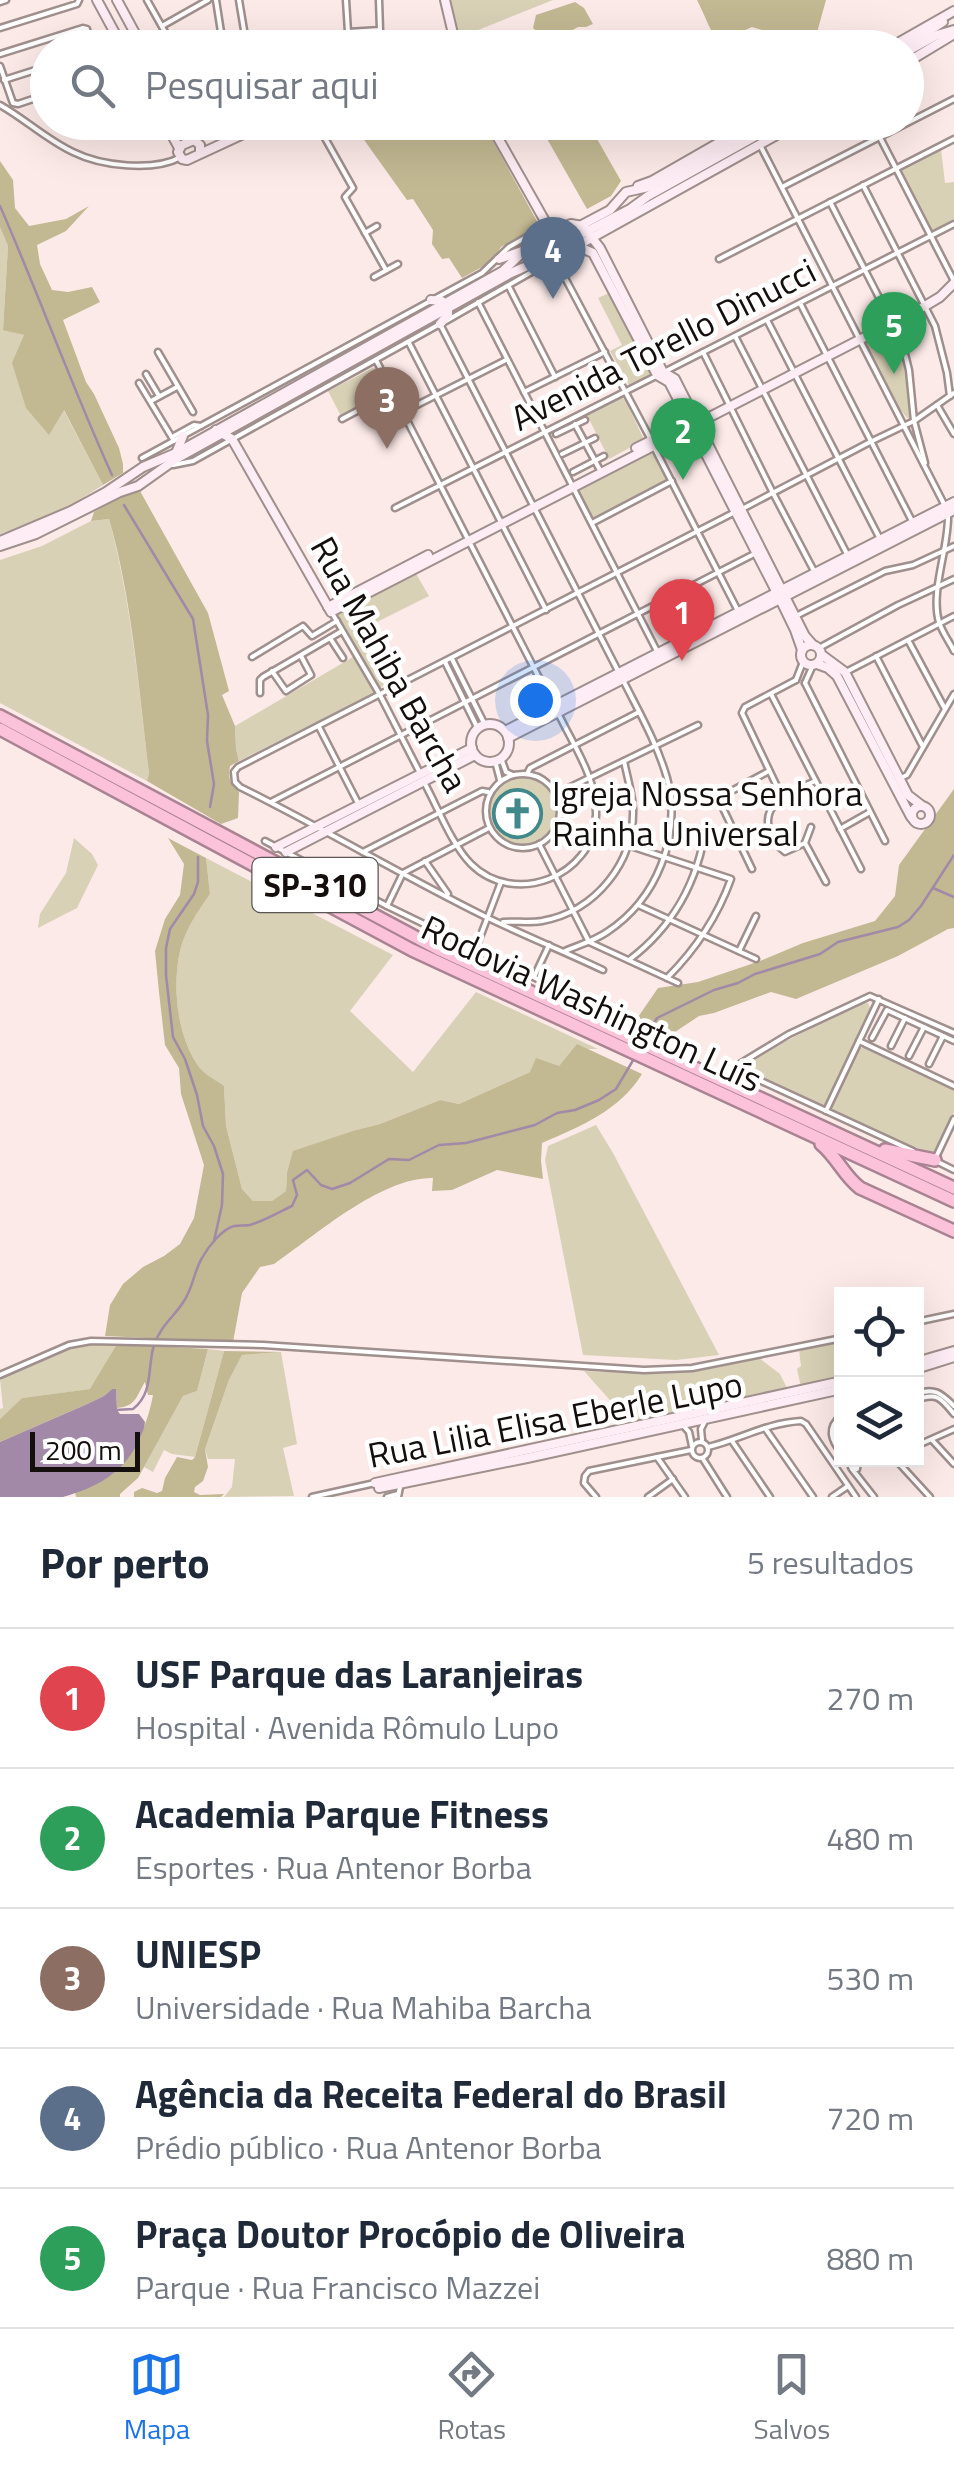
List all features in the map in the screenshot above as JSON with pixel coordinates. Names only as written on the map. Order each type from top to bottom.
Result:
[{"type":"highway","name":"Rodovia Washington Luís","points":[[0,716],[379,919],[633,1047]]},
{"type":"highway","name":"Rodovia Washington Luís","points":[[0,729],[412,950],[633,1047],[954,1201]]},
{"type":"highway","name":"Rodovia Washington Luís","points":[[650,1055],[834,1132],[954,1188]]},
{"type":"highway","points":[[806,1132],[831,1152],[860,1188],[954,1231]]},
{"type":"highway","points":[[834,1132],[886,1150],[935,1160]]},
{"type":"street","points":[[0,28],[77,4],[79,0]]},
{"type":"street","points":[[97,0],[113,30]]},
{"type":"street","points":[[147,0],[164,30]]},
{"type":"street","points":[[162,26],[208,0]]},
{"type":"street","points":[[216,0],[221,30]]},
{"type":"street","points":[[239,0],[244,30]]},
{"type":"street","points":[[346,0],[348,30]]},
{"type":"street","points":[[379,0],[380,30]]},
{"type":"street","points":[[444,0],[449,30]]},
{"type":"street","points":[[105,15],[116,13],[120,3]]},
{"type":"street","points":[[120,3],[134,30]]},
{"type":"street","points":[[922,30],[954,12]]},
{"type":"street","points":[[924,37],[954,12]]},
{"type":"street","points":[[924,41],[954,32]]},
{"type":"street","points":[[924,52],[954,32]]},
{"type":"street","points":[[0,54],[30,45]]},
{"type":"street","points":[[0,66],[11,100],[15,104],[30,99]]},
{"type":"street","points":[[4,80],[30,72]]},
{"type":"street","points":[[924,113],[954,98]]},
{"type":"street","points":[[0,105],[30,122]]},
{"type":"street","points":[[719,259],[954,138]]},
{"type":"street","points":[[55,140],[74,153],[141,166],[162,164],[197,142],[221,140]]},
{"type":"street","points":[[174,140],[186,160],[228,140]]},
{"type":"street","points":[[326,140],[353,188],[344,196],[386,270]]},
{"type":"street","points":[[499,140],[550,230]]},
{"type":"street","points":[[168,465],[193,461],[555,259],[577,246],[621,196],[724,140]]},
{"type":"street","points":[[630,190],[658,184],[736,140]]},
{"type":"street","points":[[499,259],[561,236],[590,232],[603,221],[749,140]]},
{"type":"street","points":[[175,443],[219,432],[412,328],[446,305],[769,140]]},
{"type":"street","points":[[782,187],[872,140]]},
{"type":"street","points":[[330,609],[597,468],[940,297],[953,279],[880,140]]},
{"type":"street","points":[[197,142],[200,154]]},
{"type":"street","points":[[760,145],[949,510]]},
{"type":"street","points":[[672,183],[687,185]]},
{"type":"street","points":[[603,970],[488,918],[240,786],[234,772],[904,427],[952,394],[935,326],[863,185]]},
{"type":"street","points":[[621,196],[632,198],[630,209]]},
{"type":"street","points":[[830,202],[891,321],[909,370],[914,421],[927,470]]},
{"type":"street","points":[[0,543],[36,534],[138,486],[219,432],[503,271],[530,248],[543,217]]},
{"type":"street","points":[[0,543],[71,511],[201,426],[482,273],[510,247],[539,230],[558,231],[571,224],[590,232],[660,374]]},
{"type":"street","name":"Avenida Torello Dinucci","points":[[395,508],[954,224]]},
{"type":"street","points":[[365,233],[378,226]]},
{"type":"street","points":[[577,246],[590,250],[596,258],[660,374],[675,380],[814,656],[805,683]]},
{"type":"street","points":[[530,248],[536,256],[555,259]]},
{"type":"street","points":[[555,259],[740,615]]},
{"type":"street","points":[[374,278],[398,264]]},
{"type":"street","points":[[508,286],[555,376]]},
{"type":"street","points":[[431,300],[446,305]]},
{"type":"street","points":[[478,302],[658,654]]},
{"type":"street","points":[[800,303],[914,525]]},
{"type":"street","points":[[412,328],[436,326],[448,316],[446,305]]},
{"type":"street","points":[[767,320],[882,543]]},
{"type":"street","points":[[436,326],[469,378],[621,676],[656,746],[667,780],[671,819],[658,874],[638,905],[616,926],[563,951]]},
{"type":"street","points":[[735,336],[849,559]]},
{"type":"street","points":[[408,342],[546,610]]},
{"type":"street","points":[[158,352],[193,412]]},
{"type":"street","points":[[524,392],[606,352]]},
{"type":"street","points":[[703,352],[817,576]]},
{"type":"street","points":[[376,360],[464,539],[514,626],[574,745],[590,778],[596,805],[594,834],[579,859],[556,877],[524,885],[501,882],[475,950]]},
{"type":"street","points":[[403,412],[507,360]]},
{"type":"street","points":[[146,374],[159,397]]},
{"type":"street","points":[[139,382],[175,443]]},
{"type":"street","points":[[150,401],[177,386]]},
{"type":"street","points":[[342,418],[392,392]]},
{"type":"street","points":[[937,406],[954,434]]},
{"type":"street","points":[[556,434],[584,420]]},
{"type":"street","points":[[575,424],[597,468]]},
{"type":"street","points":[[175,443],[194,425],[201,426]]},
{"type":"street","name":"Rua Mahiba Barcha","points":[[219,432],[232,439],[380,695],[457,844],[471,864],[501,882]]},
{"type":"street","points":[[562,454],[595,438]]},
{"type":"street","points":[[597,468],[604,456]]},
{"type":"street","points":[[143,462],[148,480]]},
{"type":"street","points":[[573,472],[597,468]]},
{"type":"street","points":[[131,475],[138,486]]},
{"type":"street","points":[[591,523],[672,481]]},
{"type":"street","points":[[954,502],[949,510],[937,608],[939,624],[954,651]]},
{"type":"street","points":[[739,510],[756,553],[782,594]]},
{"type":"street","points":[[506,735],[949,510]]},
{"type":"street","points":[[793,618],[885,570],[913,565],[954,546]]},
{"type":"street","points":[[271,802],[756,553]]},
{"type":"street","points":[[782,797],[742,713],[745,707],[796,680],[814,656],[898,605],[954,580]]},
{"type":"street","points":[[621,676],[740,615]]},
{"type":"street","points":[[841,674],[954,616]]},
{"type":"street","points":[[793,618],[802,650],[841,674],[911,817],[918,824],[928,821],[929,811],[909,797],[896,781]]},
{"type":"street","points":[[252,657],[303,626],[312,636],[337,621]]},
{"type":"street","points":[[260,692],[261,678],[342,630]]},
{"type":"street","points":[[330,638],[343,658]]},
{"type":"street","points":[[908,640],[945,710]]},
{"type":"street","points":[[272,672],[286,690],[310,675],[300,655]]},
{"type":"street","points":[[876,656],[923,747]]},
{"type":"street","points":[[452,659],[482,727]]},
{"type":"street","points":[[445,662],[464,702],[482,727]]},
{"type":"street","points":[[796,680],[805,683],[886,841]]},
{"type":"street","points":[[771,694],[861,869]]},
{"type":"street","points":[[896,781],[907,774],[954,694]]},
{"type":"street","points":[[527,774],[530,768],[639,712]]},
{"type":"street","points":[[556,794],[698,725]]},
{"type":"street","points":[[496,726],[506,735],[508,749],[498,759],[484,761],[473,751],[472,737],[482,727],[496,726]]},
{"type":"street","points":[[319,727],[361,808]]},
{"type":"street","points":[[276,846],[322,828],[473,751]]},
{"type":"street","points":[[498,759],[512,775]]},
{"type":"street","points":[[498,759],[500,782]]},
{"type":"street","points":[[498,922],[529,922],[559,916],[588,901],[613,876],[628,845],[633,811],[624,761]]},
{"type":"street","points":[[752,869],[720,800],[769,771]]},
{"type":"street","points":[[527,774],[541,778],[556,794],[560,808],[551,835],[525,848],[498,839],[485,814],[490,793],[500,782],[512,775],[527,774]]},
{"type":"street","points":[[806,844],[786,852],[778,848],[768,821],[773,805],[782,797],[815,781]]},
{"type":"street","points":[[363,852],[482,791],[490,793]]},
{"type":"street","points":[[911,817],[913,809],[920,806]]},
{"type":"street","points":[[840,828],[870,812]]},
{"type":"street","points":[[629,960],[671,920],[691,886],[706,826]]},
{"type":"street","points":[[811,826],[806,844],[826,882]]},
{"type":"street","points":[[286,852],[322,828]]},
{"type":"street","points":[[387,906],[403,873],[489,828]]},
{"type":"street","points":[[594,834],[731,879],[716,917],[667,978]]},
{"type":"street","points":[[265,841],[387,906],[591,1004]]},
{"type":"street","points":[[539,844],[589,942],[678,983]]},
{"type":"street","points":[[424,862],[450,898]]},
{"type":"street","points":[[638,905],[756,958]]},
{"type":"street","points":[[739,951],[756,916]]},
{"type":"street","points":[[526,934],[529,922]]},
{"type":"street","points":[[534,977],[550,944]]},
{"type":"street","points":[[954,1033],[870,996],[789,1034],[740,1066],[746,1074],[954,1170]]},
{"type":"street","points":[[826,1112],[879,999]]},
{"type":"street","points":[[872,1038],[885,1011],[954,1041]]},
{"type":"street","points":[[891,1046],[905,1018]]},
{"type":"street","points":[[910,1056],[924,1027]]},
{"type":"street","points":[[929,1064],[943,1036]]},
{"type":"street","points":[[859,1041],[954,1086]]},
{"type":"street","points":[[935,1160],[954,1119]]},
{"type":"street","points":[[924,1320],[954,1314]]},
{"type":"street","points":[[0,1374],[76,1343],[91,1341],[263,1344],[644,1370],[692,1368],[834,1340]]},
{"type":"street","points":[[924,1363],[954,1354]]},
{"type":"street","name":"Rua Lilia Elisa Eberle Lupo","points":[[790,1396],[834,1382]]},
{"type":"street","name":"Rua Lilia Elisa Eberle Lupo","points":[[316,1497],[355,1487],[381,1491],[399,1488],[520,1455],[834,1389]]},
{"type":"street","points":[[924,1394],[934,1390],[954,1406]]},
{"type":"street","points":[[924,1396],[936,1396],[954,1414]]},
{"type":"street","points":[[706,1415],[701,1429],[702,1442],[708,1447]]},
{"type":"street","name":"Rua Lilia Elisa Eberle Lupo","points":[[664,1424],[682,1424],[706,1415]]},
{"type":"street","points":[[708,1447],[732,1441],[752,1430],[803,1422],[856,1497]]},
{"type":"street","points":[[682,1424],[689,1432],[697,1458],[702,1458],[728,1497]]},
{"type":"street","points":[[765,1428],[812,1497]]},
{"type":"street","points":[[924,1443],[954,1430]]},
{"type":"street","points":[[932,1440],[954,1464]]},
{"type":"street","points":[[732,1441],[770,1497]]},
{"type":"street","points":[[596,1497],[584,1478],[591,1471],[658,1457],[702,1442]]},
{"type":"street","points":[[702,1458],[708,1447]]},
{"type":"street","points":[[658,1457],[685,1497]]},
{"type":"street","points":[[856,1467],[874,1497]]},
{"type":"street","points":[[902,1467],[930,1497]]},
{"type":"street","points":[[648,1497],[673,1479]]},
{"type":"street","points":[[832,1497],[848,1486]]},
{"type":"street","points":[[381,1491],[399,1488]]},
{"type":"shaded area","points":[[448,0],[553,0],[478,30],[454,30]]},
{"type":"shaded area","points":[[697,0],[826,0],[818,30],[711,29]]},
{"type":"shaded area","points":[[575,2],[584,8],[593,24],[573,30],[535,30],[536,15]]},
{"type":"shaded area","points":[[364,140],[492,140],[538,223],[501,247],[491,262],[462,278],[449,258],[442,259],[432,244],[433,230],[413,199],[407,200]]},
{"type":"shaded area","points":[[548,140],[598,140],[621,181],[611,196],[587,209]]},
{"type":"shaded area","points":[[941,149],[945,183],[954,182],[954,221],[933,231],[902,171]]},
{"type":"shaded area","points":[[0,161],[13,180],[15,208],[29,226],[66,219],[89,206],[66,231],[37,245],[40,264],[52,290],[68,292],[92,287],[100,302],[63,320],[123,464],[123,473],[103,485],[64,410],[49,435],[26,408],[12,363],[24,335],[3,330],[8,246],[0,227]]},
{"type":"shaded area","points":[[0,227],[8,246],[3,329],[24,335],[103,485],[63,510],[0,534]]},
{"type":"shaded area","points":[[611,292],[650,372],[629,385],[610,351],[622,345],[598,298]]},
{"type":"shaded area","points":[[890,327],[905,364],[912,415],[908,419],[864,343],[864,339]]},
{"type":"shaded area","points":[[373,368],[386,391],[341,416],[328,391]]},
{"type":"shaded area","points":[[622,397],[644,440],[609,459],[587,415]]},
{"type":"shaded area","points":[[651,451],[665,481],[596,518],[591,516],[578,487]]},
{"type":"shaded area","points":[[140,491],[208,613],[229,691],[222,695],[235,726],[239,761],[230,766],[229,774],[239,792],[238,818],[221,824],[147,781],[124,581],[109,519],[91,521],[94,512],[124,495]]},
{"type":"shaded area","points":[[109,519],[134,645],[147,781],[0,703],[0,560],[42,546],[91,521]]},
{"type":"shaded area","points":[[415,572],[429,596],[365,628],[385,666],[379,670],[387,684],[379,688],[337,613]]},
{"type":"shaded area","points":[[353,657],[374,693],[239,761],[235,726]]},
{"type":"shaded area","points":[[523,777],[536,779],[547,787],[555,798],[555,824],[547,835],[536,843],[523,845],[510,843],[499,835],[491,824],[489,811],[491,798],[499,787],[510,779]]},
{"type":"shaded area","points":[[954,789],[954,928],[796,999],[771,992],[699,1016],[672,1034],[636,1020],[658,988],[698,982],[875,921],[895,896],[899,865]]},
{"type":"shaded area","points":[[74,838],[98,865],[77,908],[38,928],[40,914],[66,873]]},
{"type":"shaded area","points":[[168,838],[206,858],[210,894],[180,951],[178,1011],[186,1041],[199,1067],[224,1086],[226,1126],[242,1189],[253,1201],[272,1201],[286,1191],[293,1151],[380,1124],[440,1100],[459,1104],[530,1072],[536,1058],[559,1066],[577,1044],[642,1074],[611,1108],[542,1143],[543,1179],[497,1170],[452,1190],[432,1191],[433,1178],[413,1180],[371,1197],[274,1264],[260,1267],[242,1293],[233,1342],[105,1336],[110,1305],[123,1284],[180,1244],[194,1218],[204,1165],[181,1094],[179,1068],[165,1045],[159,992],[155,951],[165,919],[180,895],[184,864]]},
{"type":"shaded area","points":[[206,858],[393,955],[350,1011],[413,1072],[476,992],[598,1049],[577,1045],[559,1066],[530,1072],[459,1104],[440,1100],[356,1130],[287,1173],[286,1191],[272,1201],[253,1201],[242,1189],[226,1126],[224,1086],[199,1067],[186,1041],[178,1011],[176,980],[180,951],[210,894]]},
{"type":"shaded area","points":[[863,1002],[871,1010],[823,1106],[746,1070],[747,1061]]},
{"type":"shaded area","points":[[864,1047],[954,1088],[954,1112],[935,1153],[926,1154],[833,1110],[858,1049]]},
{"type":"shaded area","points":[[596,1125],[719,1355],[676,1360],[583,1355],[545,1160],[548,1146]]},
{"type":"shaded area","points":[[834,1342],[834,1379],[801,1387],[797,1369],[801,1366],[799,1350]]},
{"type":"shaded area","points":[[117,1344],[91,1389],[22,1398],[0,1419],[0,1379],[72,1348]]},
{"type":"shaded area","points":[[117,1344],[208,1349],[197,1391],[183,1396],[138,1478],[120,1497],[76,1497],[75,1492],[118,1467],[137,1442],[153,1395],[148,1395],[145,1382],[129,1405],[117,1408],[116,1390],[112,1389],[0,1442],[0,1419],[22,1398],[90,1389]]},
{"type":"shaded area","points":[[208,1349],[224,1351],[195,1457],[164,1450],[153,1472],[144,1467],[183,1396],[197,1391]]},
{"type":"shaded area","points":[[224,1351],[281,1352],[242,1355],[229,1380],[205,1449],[208,1467],[194,1492],[224,1494],[221,1497],[134,1497],[134,1492],[142,1488],[162,1491],[177,1457],[195,1457]]},
{"type":"shaded area","points":[[281,1352],[297,1444],[283,1448],[294,1496],[224,1497],[232,1487],[235,1459],[208,1459],[205,1449],[229,1380],[242,1355]]},
{"type":"shaded area","points":[[759,1358],[780,1374],[788,1390],[632,1425],[584,1371],[699,1371]]},
{"type":"shaded area","points":[[116,1389],[120,1414],[139,1414],[145,1422],[124,1464],[97,1484],[63,1497],[0,1497],[0,1442]]},
{"type":"waterway","points":[[0,206],[112,475]]},
{"type":"waterway","points":[[124,505],[193,619],[208,715],[207,741],[214,784],[210,807]]},
{"type":"waterway","points":[[643,1041],[657,1018],[714,990],[820,954],[838,942],[898,927],[921,906],[954,855]]},
{"type":"waterway","points":[[198,857],[194,894],[170,929],[166,975],[173,1037],[185,1059],[203,1126],[223,1174],[222,1205],[214,1241]]},
{"type":"waterway","points":[[933,888],[954,897]]},
{"type":"waterway","points":[[115,1410],[133,1409],[140,1403],[157,1338],[187,1296],[199,1263],[212,1244],[229,1228],[255,1223],[292,1206],[297,1195],[293,1180],[307,1170],[321,1185],[332,1189],[350,1183],[389,1159],[409,1160],[439,1145],[466,1143],[535,1125],[557,1113],[599,1100],[616,1089],[635,1057]]},
{"type":"place","name":"Agência da Receita Federal do Brasil","points":[[553,299]]},
{"type":"place","name":"Praça Doutor Procópio de Oliveira","points":[[894,374]]},
{"type":"place","name":"UNIESP","points":[[387,449]]},
{"type":"place","name":"Academia Parque Fitness","points":[[683,480]]},
{"type":"place","name":"USF Parque das Laranjeiras","points":[[682,661]]},
{"type":"place","name":"Igreja Nossa Senhora Rainha Universal","points":[[517,813]]}]
